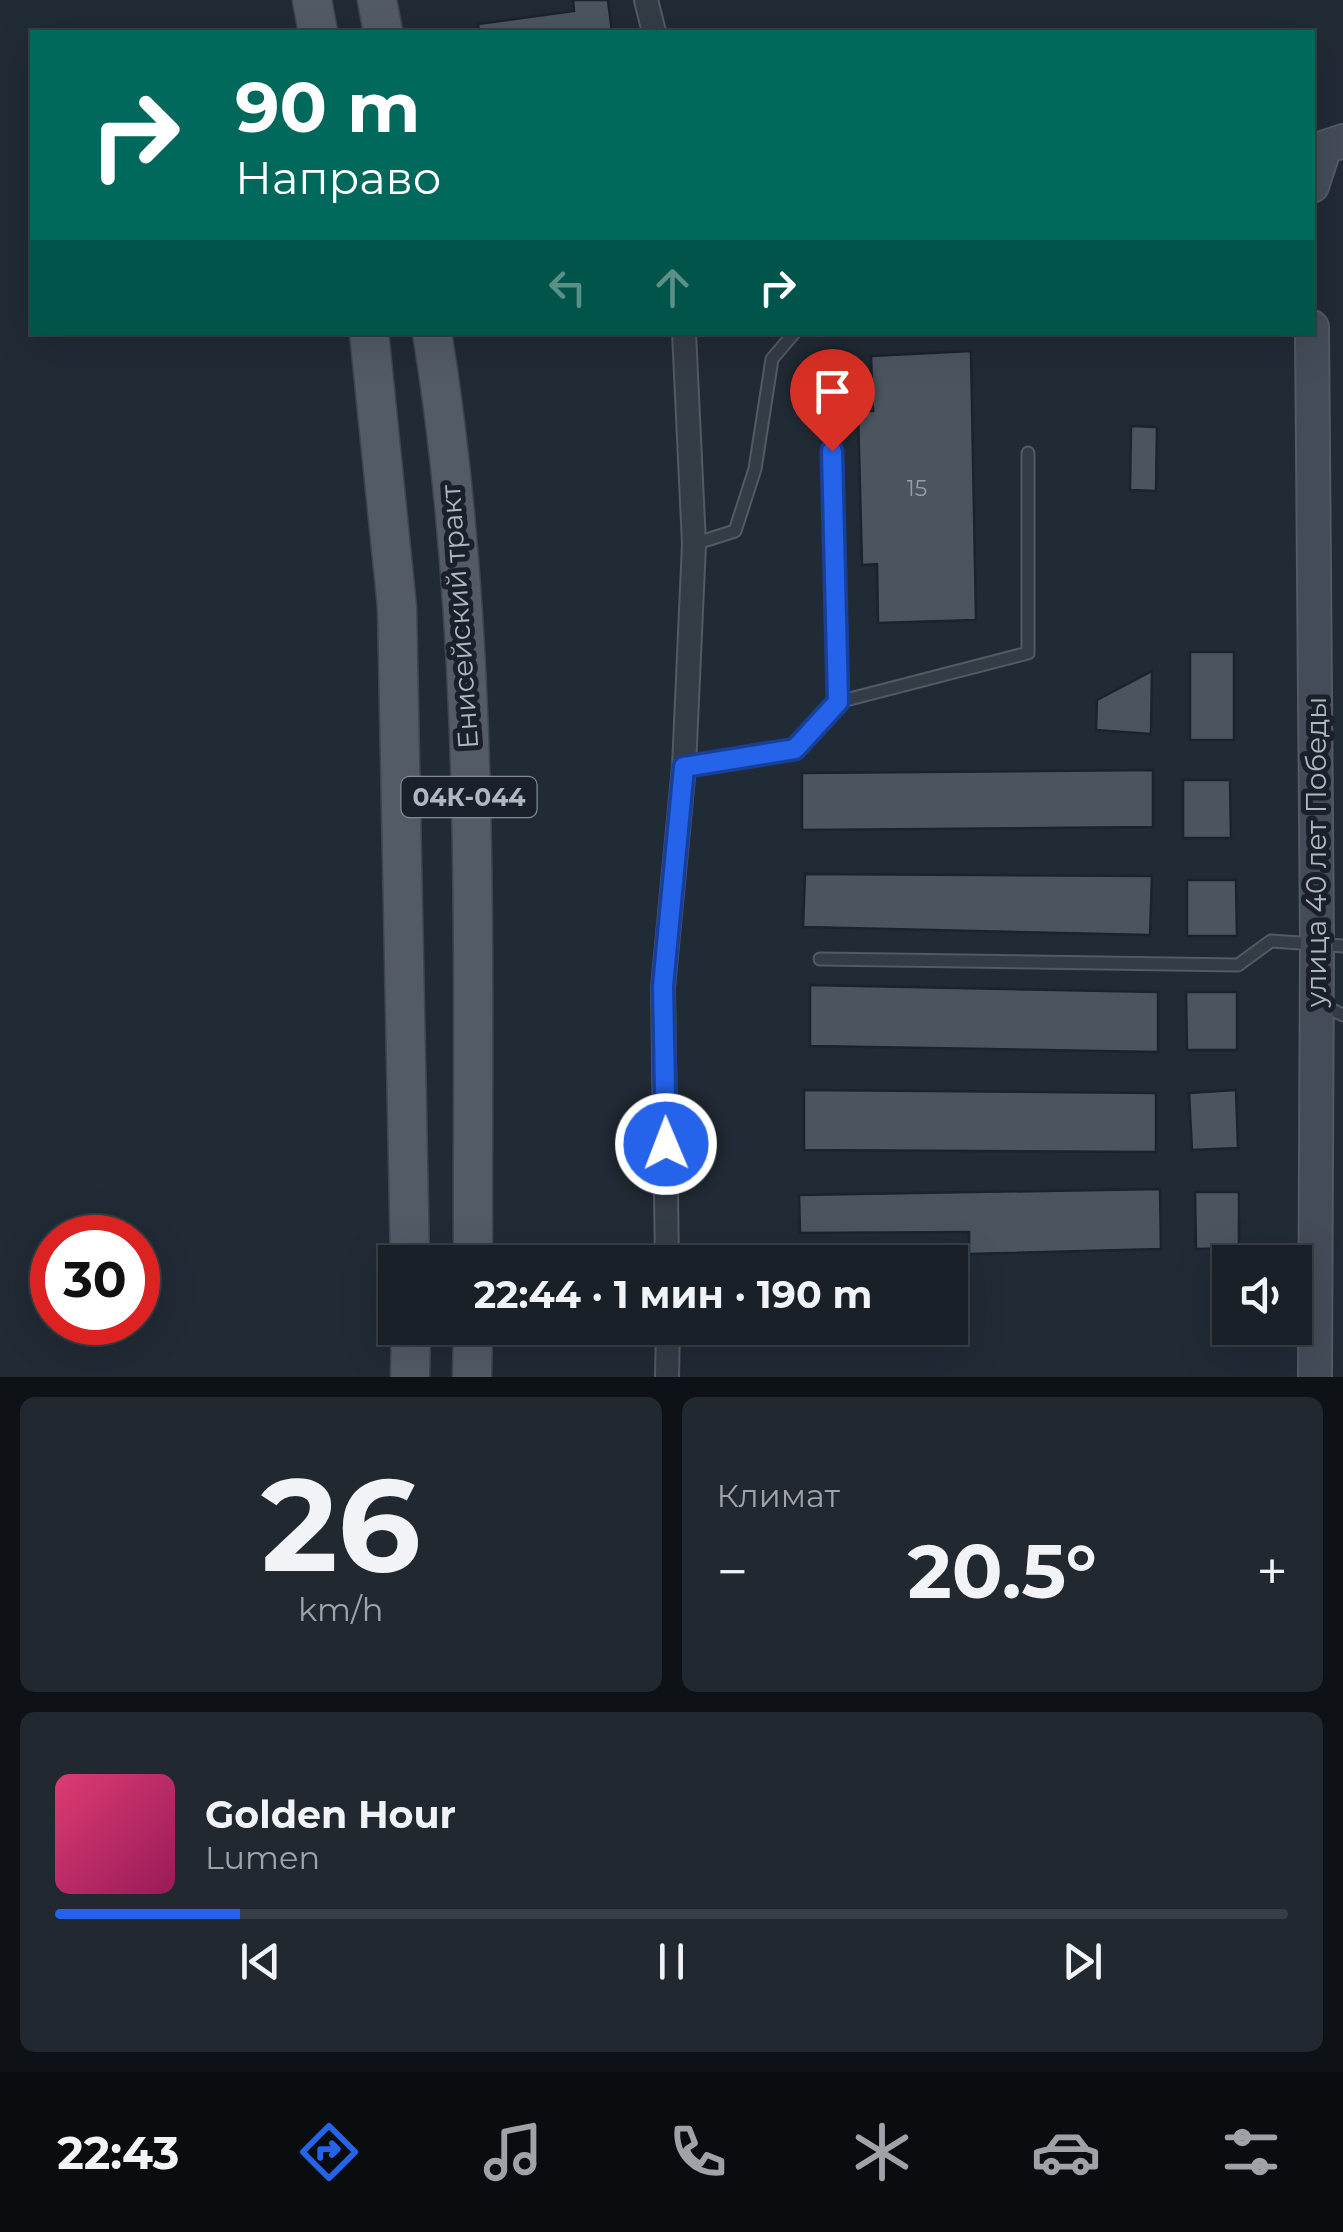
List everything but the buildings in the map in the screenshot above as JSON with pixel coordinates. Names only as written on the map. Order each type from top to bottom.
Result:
[{"type":"main road","points":[[312,0],[318,30]]},
{"type":"main road","points":[[377,0],[383,30]]},
{"type":"main road","name":"04К-044","points":[[369,335],[397,607],[410,1245]]},
{"type":"main road","name":"Енисейский тракт","points":[[432,335],[464,616],[472,878],[473,1245]]},
{"type":"main road","points":[[410,1377],[411,1345]]},
{"type":"main road","points":[[472,1377],[473,1345]]},
{"type":"street","points":[[646,0],[654,30]]},
{"type":"street","points":[[1315,180],[1334,144]]},
{"type":"street","points":[[668,1245],[663,986],[684,767],[694,544],[684,335]]},
{"type":"street","name":"улица 40 лет Победы","points":[[1312,335],[1330,944],[1315,1377]]},
{"type":"street","points":[[667,1377],[668,1345]]},
{"type":"lane","points":[[694,544],[735,531],[756,470],[772,359],[792,335]]},
{"type":"lane","points":[[832,451],[838,702]]},
{"type":"lane","points":[[684,767],[795,749],[838,702],[1028,653],[1028,453]]},
{"type":"lane","points":[[820,959],[1238,965],[1271,940],[1330,944]]},
{"type":"route","points":[[666,1144],[663,986],[684,767],[795,749],[838,702],[832,451]]}]
